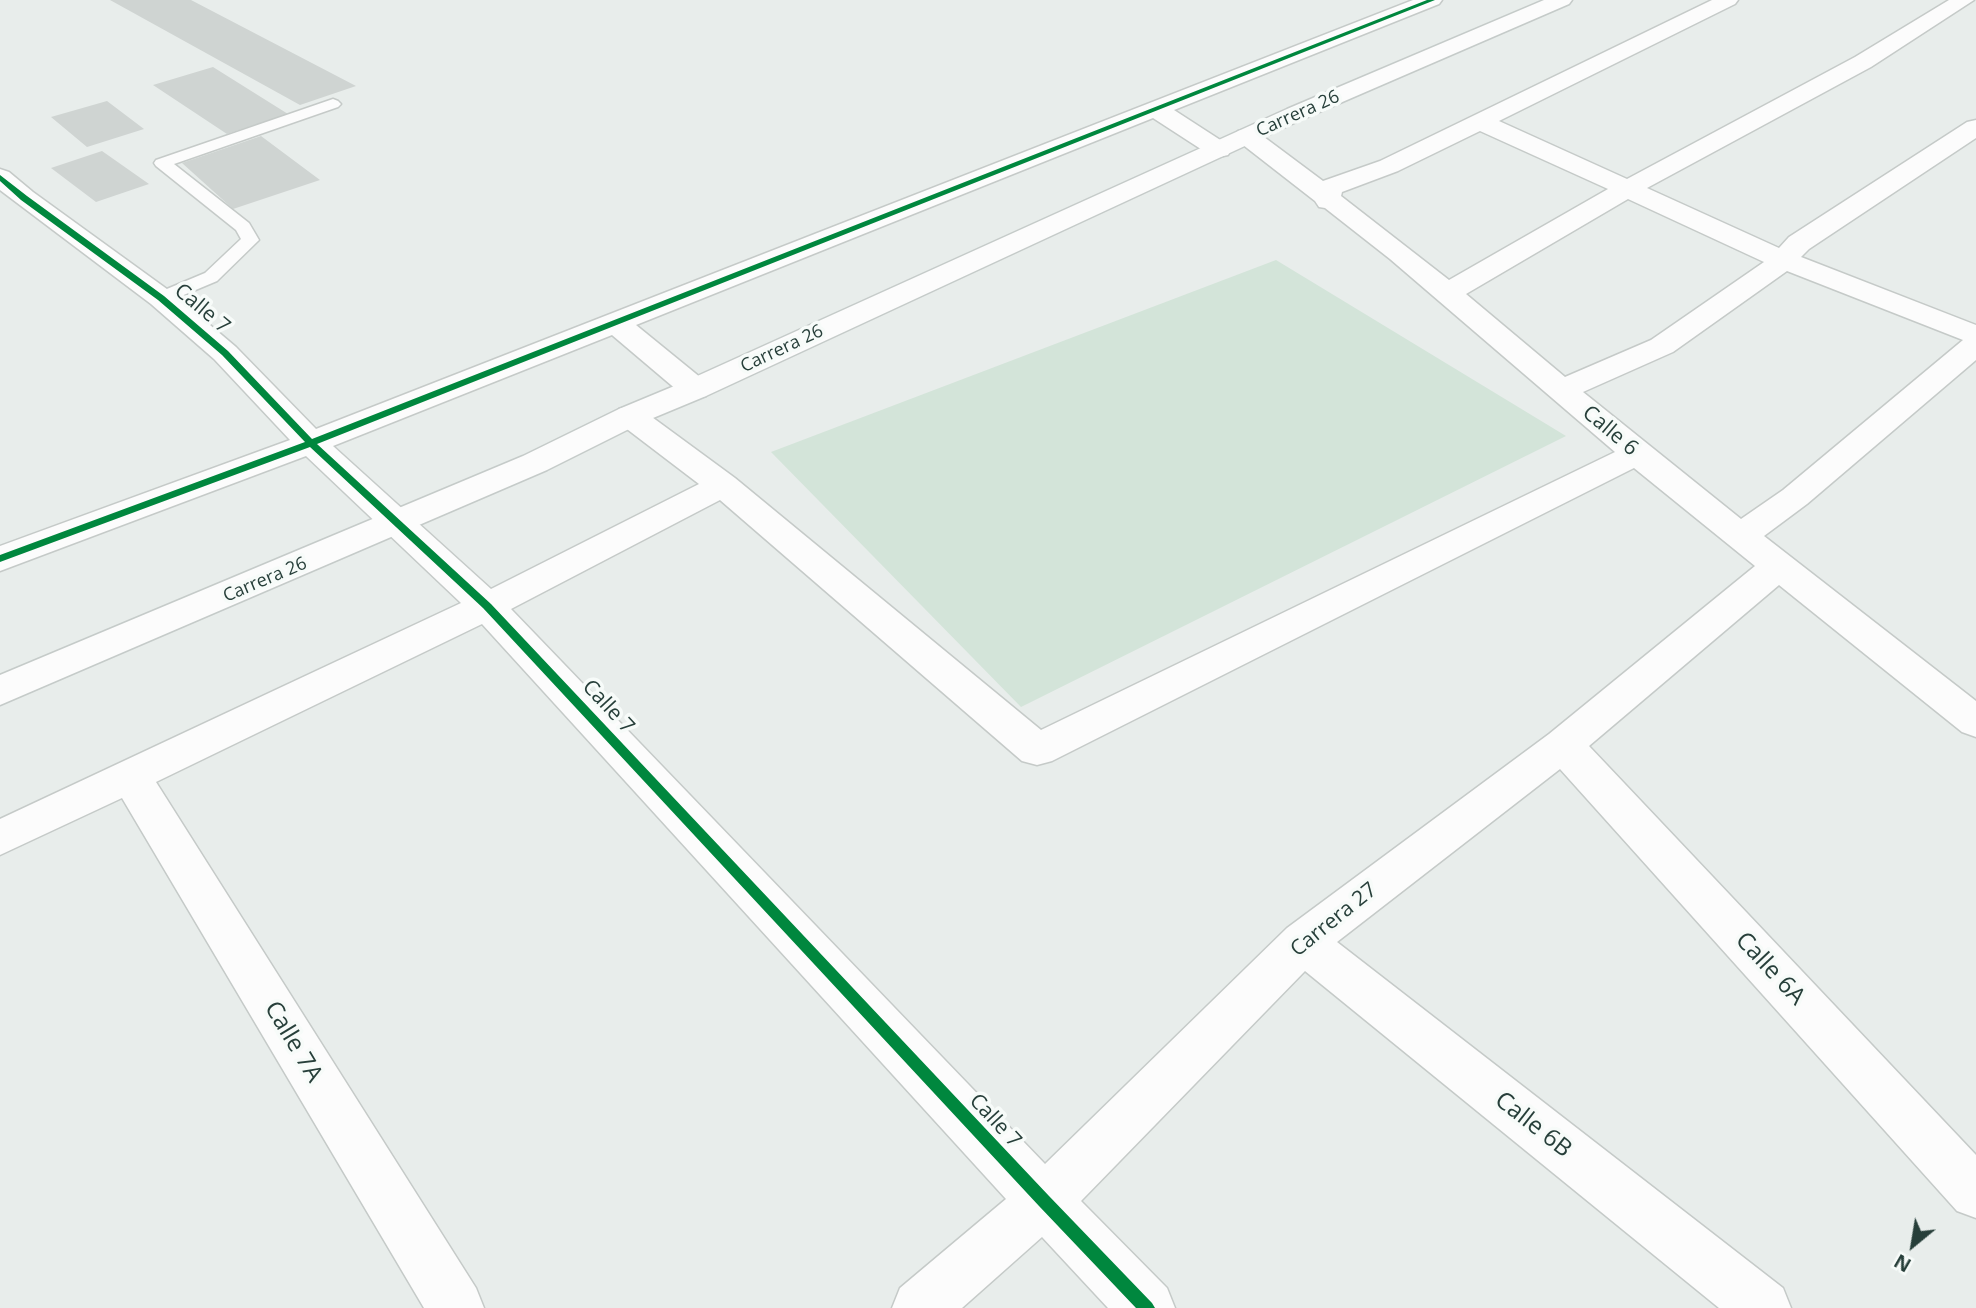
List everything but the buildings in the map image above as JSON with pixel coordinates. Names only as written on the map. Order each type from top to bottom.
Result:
[{"type":"street","points":[[0,559],[312,443],[1432,0]]},
{"type":"street","name":"Carrera 26","points":[[0,691],[535,463],[630,416],[695,390],[1233,143],[1562,0]]},
{"type":"street","points":[[1328,201],[1329,188],[1389,166],[1728,0]]},
{"type":"street","points":[[1447,293],[1627,189],[1863,62],[1964,0]]},
{"type":"street","name":"Calle 6","points":[[1155,109],[1233,143],[1328,201],[1400,253],[1637,454],[1778,566],[1970,708]]},
{"type":"street","points":[[1479,121],[1783,260],[1976,335]]},
{"type":"street","points":[[1562,390],[1662,346],[1726,304],[1783,260],[1799,243],[1976,127]]},
{"type":"street","name":"Calle 7","points":[[8,194],[161,298],[225,353],[312,443],[487,606],[1147,1308]]},
{"type":"street","points":[[616,323],[695,390]]},
{"type":"street","points":[[1740,536],[1795,497],[1976,345]]},
{"type":"street","points":[[630,416],[723,485],[1037,750],[1637,454]]},
{"type":"street","points":[[0,838],[487,606],[723,485]]},
{"type":"street","name":"Carrera 27","points":[[920,1308],[1044,1201],[1303,942],[1563,745],[1778,566]]},
{"type":"street","name":"Calle 6A","points":[[1563,745],[1976,1193]]},
{"type":"street","name":"Calle 7A","points":[[131,776],[456,1308]]},
{"type":"street","name":"Calle 6B","points":[[1303,942],[1763,1308]]},
{"type":"lane","points":[[161,298],[211,277],[250,240],[243,227],[162,163],[333,104]]},
{"type":"green space","points":[[1276,260],[1566,436],[1021,707],[771,452]]},
{"type":"cycle path","points":[[0,559],[311,443],[1432,0]]},
{"type":"cycle path","points":[[0,177],[24,198],[161,298],[225,353],[311,443],[487,606],[1147,1308]]}]
